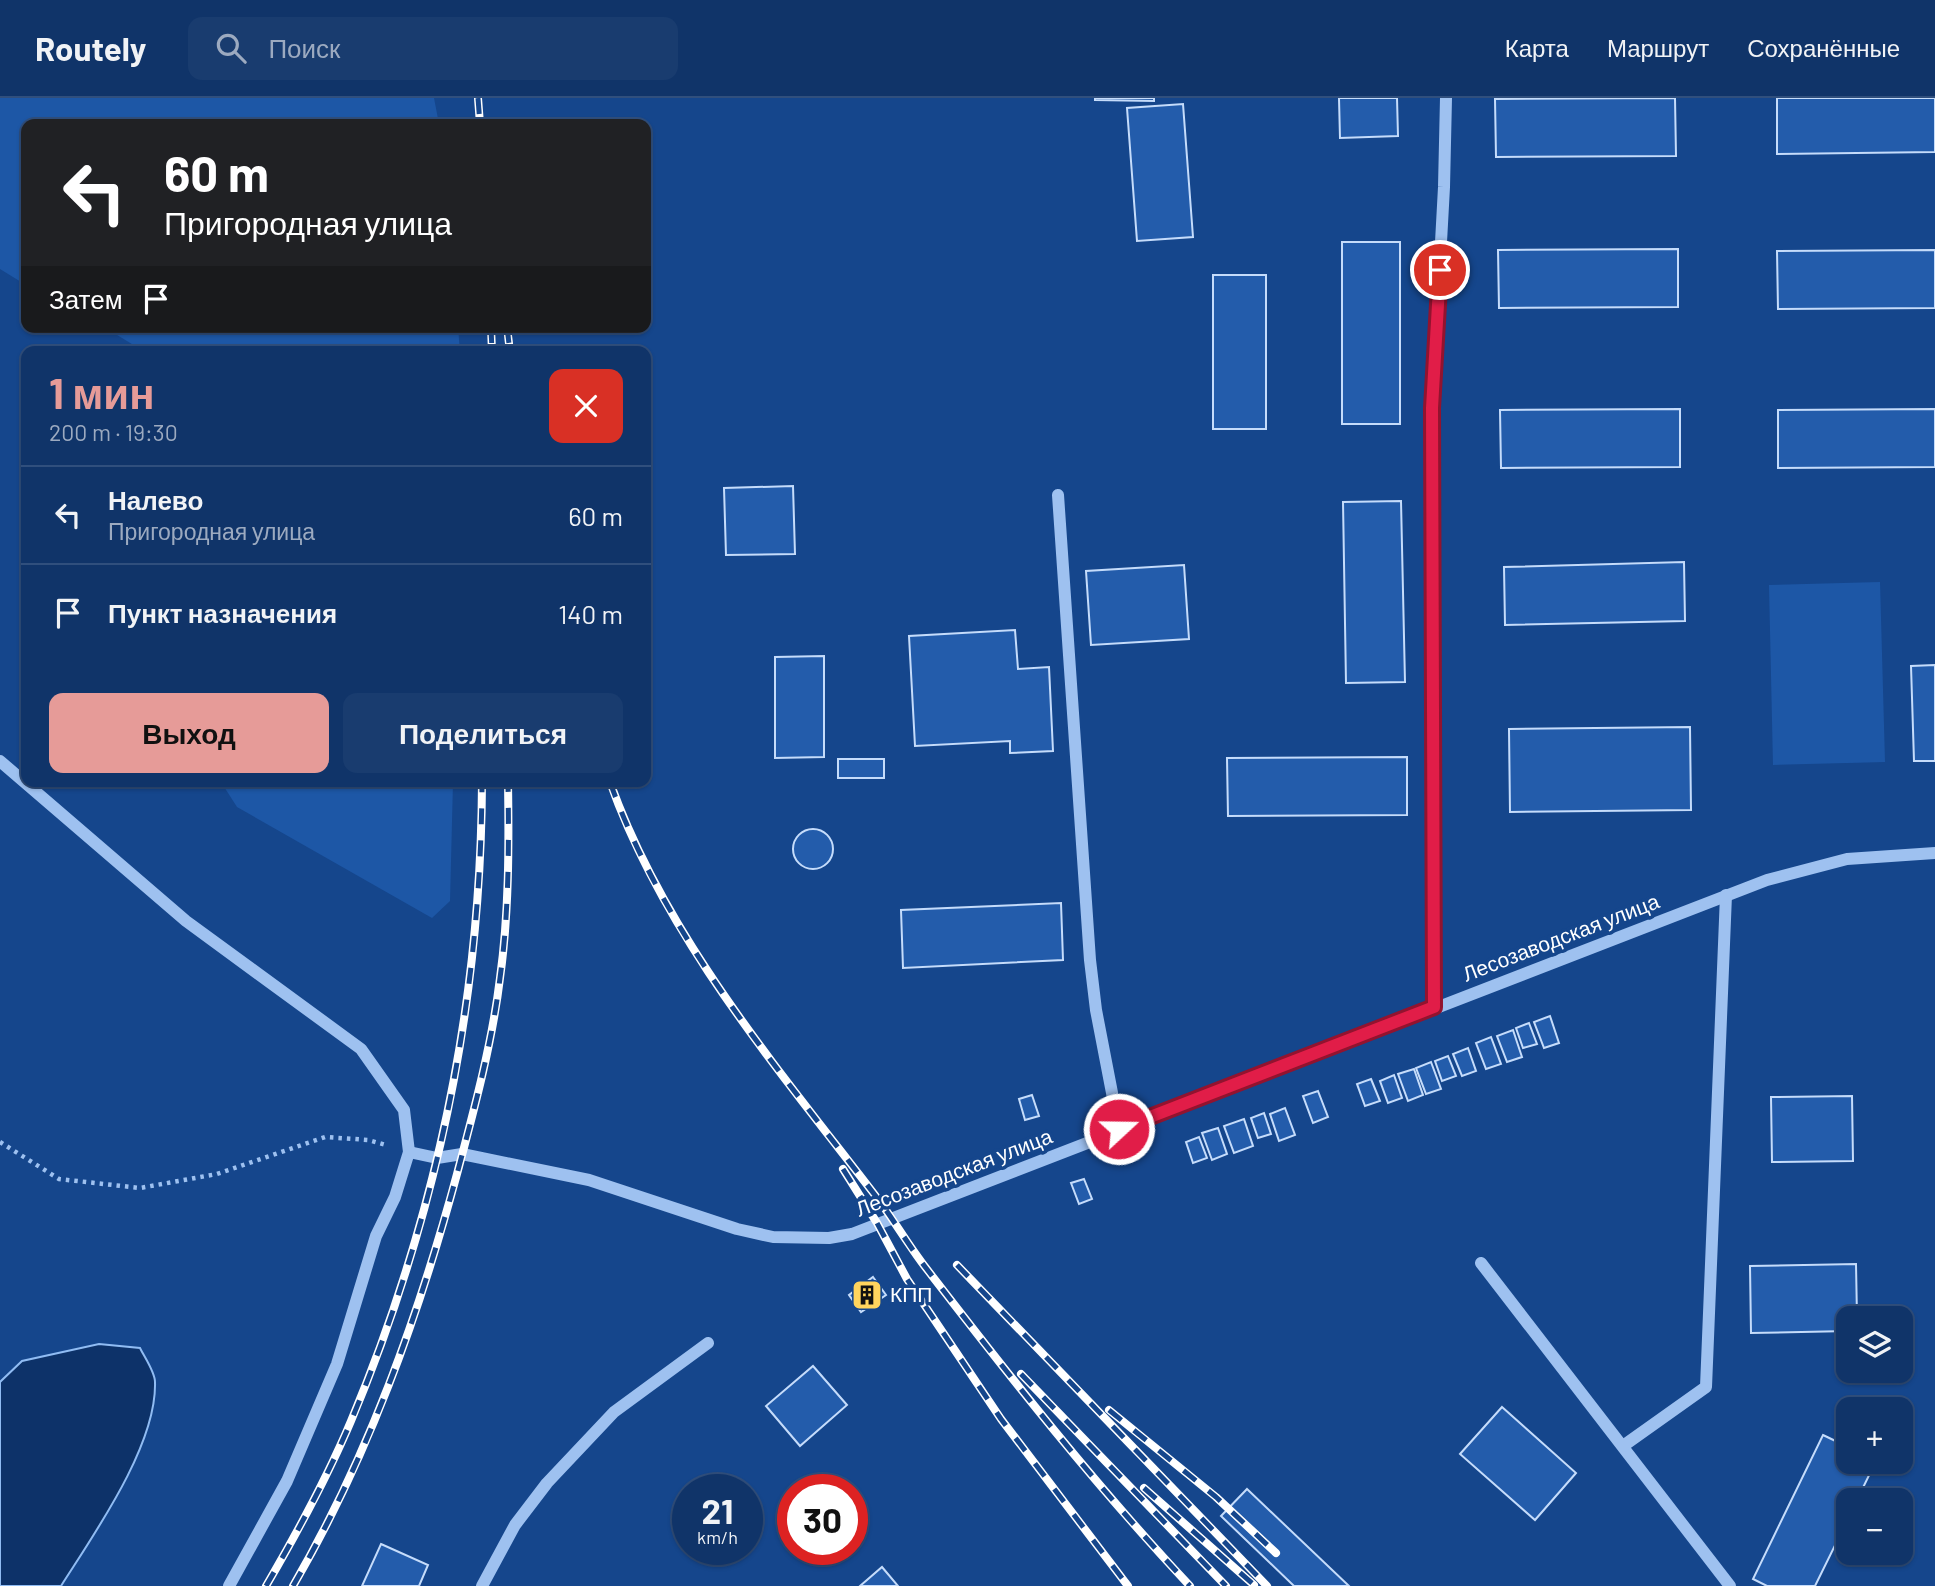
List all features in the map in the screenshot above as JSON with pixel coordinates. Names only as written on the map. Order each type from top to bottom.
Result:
[{"type":"street","points":[[1434,1007],[1432,408],[1446,98]]},
{"type":"street","points":[[1058,495],[1090,960],[1096,1010],[1119,1129]]},
{"type":"street","points":[[0,761],[21,779]]},
{"type":"street","points":[[30,787],[186,921],[361,1049],[404,1110],[409,1152],[395,1197],[376,1236],[337,1364],[287,1481],[229,1586]]},
{"type":"street","name":"Лесозаводская улица","points":[[409,1152],[437,1158],[462,1154],[589,1180],[737,1229],[773,1237],[829,1238],[852,1234],[1767,880],[1847,859],[1935,853]]},
{"type":"street","points":[[1623,1446],[1706,1387],[1726,895]]},
{"type":"street","points":[[1481,1263],[1730,1586]]},
{"type":"street","points":[[482,1586],[515,1525],[557,1473],[614,1412],[708,1343]]},
{"type":"path","points":[[0,1142],[59,1179],[140,1188],[217,1174],[325,1138],[368,1140],[409,1152]]},
{"type":"shaded area","points":[[0,98],[434,98],[438,119],[21,119],[21,282],[0,269]]},
{"type":"shaded area","points":[[114,333],[458,333],[460,346],[135,346]]},
{"type":"shaded area","points":[[1880,582],[1885,762],[1773,765],[1769,585]]},
{"type":"shaded area","points":[[224,787],[453,787],[450,901],[432,918],[237,807]]},
{"type":"shaded area","points":[[99,1344],[140,1348],[153,1374],[153,1407],[135,1461],[106,1515],[61,1586],[0,1586],[0,1382],[22,1361]]},
{"type":"building","points":[[1154,98],[1154,101],[1095,100]]},
{"type":"building","points":[[1339,98],[1397,98],[1398,136],[1340,138]]},
{"type":"building","points":[[1675,98],[1676,156],[1496,157],[1495,99]]},
{"type":"building","points":[[1777,98],[1935,98],[1935,152],[1777,154]]},
{"type":"building","points":[[1183,104],[1193,237],[1137,241],[1127,108]]},
{"type":"building","points":[[1342,242],[1400,242],[1400,424],[1342,424]]},
{"type":"building","points":[[1678,249],[1678,307],[1499,308],[1498,250]]},
{"type":"building","points":[[1935,250],[1935,308],[1778,309],[1777,251]]},
{"type":"building","points":[[1213,275],[1266,275],[1266,429],[1213,429]]},
{"type":"building","points":[[1680,409],[1680,467],[1501,468],[1500,410]]},
{"type":"building","points":[[1935,409],[1935,467],[1778,468],[1778,410]]},
{"type":"building","points":[[793,486],[795,554],[726,555],[724,488]]},
{"type":"building","points":[[1401,501],[1405,682],[1346,683],[1343,502]]},
{"type":"building","points":[[1684,562],[1685,621],[1505,625],[1504,567]]},
{"type":"building","points":[[1184,565],[1189,639],[1091,645],[1086,571]]},
{"type":"building","points":[[1015,630],[1018,669],[1049,667],[1053,751],[1010,753],[1010,741],[915,746],[909,636]]},
{"type":"building","points":[[824,656],[824,757],[775,758],[775,657]]},
{"type":"building","points":[[1935,665],[1935,761],[1914,761],[1911,666]]},
{"type":"building","points":[[1690,727],[1691,810],[1510,812],[1509,729]]},
{"type":"building","points":[[1407,757],[1407,815],[1228,816],[1227,758]]},
{"type":"building","points":[[838,759],[884,759],[884,778],[838,778]]},
{"type":"building","points":[[813,829],[821,830],[827,835],[832,841],[832,857],[827,863],[821,868],[813,869],[805,868],[799,863],[794,857],[793,849],[794,841],[799,835],[805,830]]},
{"type":"building","points":[[1061,903],[1063,960],[903,968],[901,910]]},
{"type":"building","points":[[1550,1016],[1559,1043],[1544,1048],[1534,1022]]},
{"type":"building","points":[[1529,1023],[1537,1044],[1523,1048],[1516,1028]]},
{"type":"building","points":[[1513,1030],[1522,1057],[1507,1062],[1497,1036]]},
{"type":"building","points":[[1491,1037],[1501,1064],[1486,1069],[1476,1043]]},
{"type":"building","points":[[1468,1048],[1476,1071],[1462,1076],[1453,1054]]},
{"type":"building","points":[[1448,1056],[1456,1076],[1442,1081],[1435,1061]]},
{"type":"building","points":[[1431,1062],[1441,1089],[1426,1094],[1416,1068]]},
{"type":"building","points":[[1414,1069],[1423,1095],[1408,1101],[1398,1074]]},
{"type":"building","points":[[1394,1075],[1402,1098],[1388,1103],[1380,1081]]},
{"type":"building","points":[[1371,1079],[1380,1101],[1365,1106],[1357,1084]]},
{"type":"building","points":[[1318,1091],[1328,1117],[1313,1123],[1303,1096]]},
{"type":"building","points":[[1032,1095],[1039,1116],[1025,1120],[1019,1099]]},
{"type":"building","points":[[1852,1096],[1853,1161],[1772,1162],[1771,1097]]},
{"type":"building","points":[[1285,1108],[1295,1135],[1279,1141],[1270,1114]]},
{"type":"building","points":[[1264,1113],[1271,1134],[1258,1138],[1251,1118]]},
{"type":"building","points":[[1244,1119],[1253,1146],[1234,1153],[1224,1126]]},
{"type":"building","points":[[1218,1128],[1227,1154],[1212,1160],[1202,1133]]},
{"type":"building","points":[[1199,1137],[1207,1158],[1193,1163],[1186,1142]]},
{"type":"building","points":[[1084,1179],[1092,1199],[1079,1204],[1071,1183]]},
{"type":"building","points":[[1856,1264],[1857,1306],[1836,1306],[1836,1331],[1751,1333],[1750,1266]]},
{"type":"building","name":"КПП","points":[[873,1277],[886,1295],[861,1312],[849,1295]]},
{"type":"building","points":[[813,1366],[847,1405],[800,1446],[766,1406]]},
{"type":"building","points":[[1502,1407],[1576,1473],[1535,1520],[1460,1454]]},
{"type":"building","points":[[1823,1435],[1836,1441],[1836,1474],[1870,1474],[1863,1488],[1836,1488],[1836,1543],[1815,1586],[1767,1586],[1753,1579]]},
{"type":"building","points":[[1247,1489],[1349,1586],[1294,1586],[1221,1516]]},
{"type":"building","points":[[381,1544],[428,1565],[419,1586],[362,1586]]},
{"type":"building","points":[[882,1567],[898,1586],[860,1586]]},
{"type":"railway","points":[[478,98],[480,119]]},
{"type":"railway","points":[[491,333],[492,346]]},
{"type":"railway","points":[[508,333],[509,346]]},
{"type":"railway","points":[[266,1586],[311,1505],[351,1421],[408,1266],[430,1187],[463,1028],[480,865],[482,787]]},
{"type":"railway","points":[[293,1586],[368,1437],[408,1334],[457,1174],[497,1003],[507,905],[508,787]]},
{"type":"railway","points":[[612,787],[633,839],[661,894],[693,948],[764,1051],[878,1199],[926,1268],[1022,1390],[1087,1470],[1190,1586]]},
{"type":"railway","points":[[843,1169],[877,1223],[907,1279],[1001,1419],[1128,1586]]},
{"type":"railway","points":[[957,1265],[1267,1586]]},
{"type":"railway","points":[[1021,1374],[1226,1586]]},
{"type":"railway","points":[[1109,1410],[1216,1497],[1276,1553]]},
{"type":"railway","points":[[1144,1488],[1254,1585]]},
{"type":"place","name":"КПП","points":[[867,1295]]},
{"type":"route","points":[[1119,1129],[1434,1007],[1432,408],[1440,270]]}]
